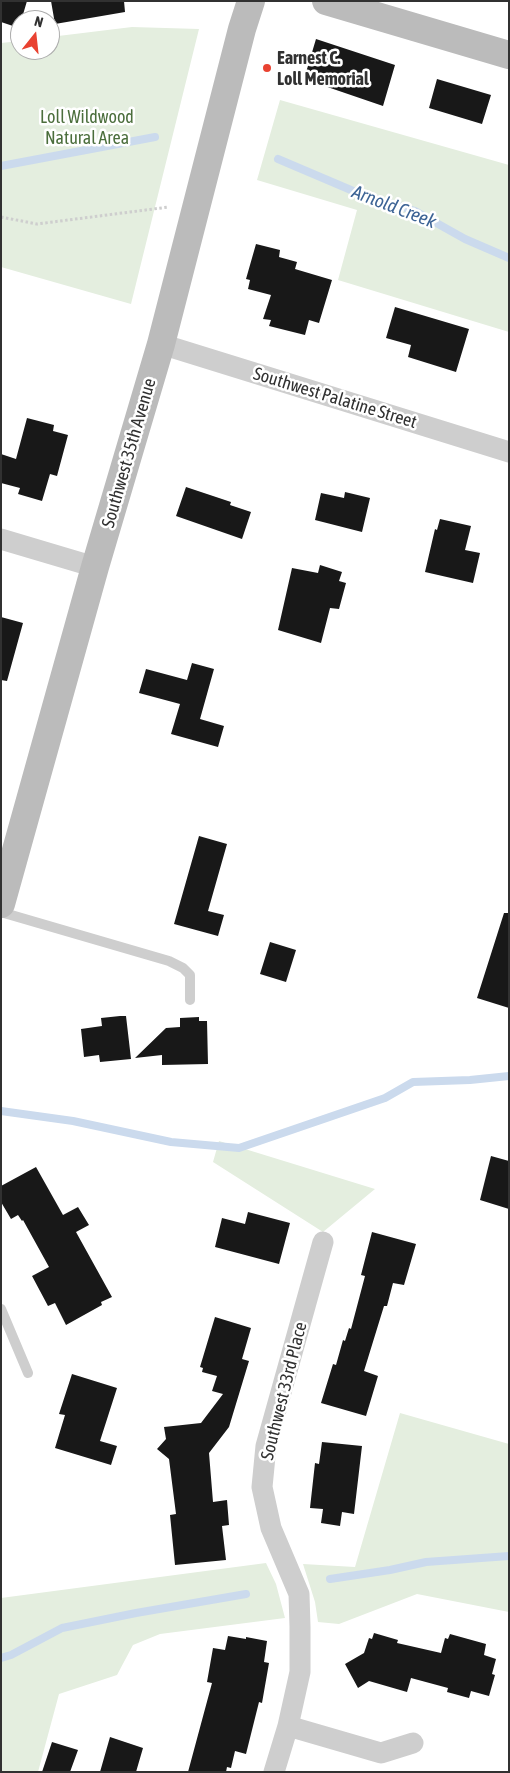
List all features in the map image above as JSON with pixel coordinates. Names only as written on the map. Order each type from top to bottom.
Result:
[{"type":"street","name":"Southwest 35th Avenue","points":[[1,904],[8,856],[161,344],[242,29],[251,1]]},
{"type":"street","points":[[326,1],[509,56]]},
{"type":"street","name":"Southwest Palatine Street","points":[[161,344],[509,452]]},
{"type":"street","points":[[1,539],[95,567]]},
{"type":"street","name":"Southwest 33rd Place","points":[[274,1772],[288,1726],[300,1672],[299,1594],[271,1528],[262,1487],[266,1446],[323,1242]]},
{"type":"street","points":[[288,1726],[381,1753],[413,1744]]},
{"type":"lane","points":[[1,912],[168,961],[183,968],[190,975],[190,1000]]},
{"type":"lane","points":[[1,1309],[28,1373]]},
{"type":"path","points":[[1,217],[38,224],[198,204]]},
{"type":"green space","name":"Loll Wildwood Natural Area","points":[[132,27],[199,29],[131,304],[1,267],[1,43],[10,42],[10,60],[60,60],[60,36]]},
{"type":"green space","points":[[280,100],[509,165],[509,332],[338,280],[357,210],[257,180]]},
{"type":"green space","points":[[219,1141],[375,1189],[323,1232],[213,1162]]},
{"type":"green space","points":[[400,1413],[509,1444],[509,1612],[417,1594],[339,1624],[318,1622],[315,1602],[303,1564],[355,1567]]},
{"type":"green space","points":[[266,1563],[276,1584],[285,1618],[160,1634],[133,1645],[117,1675],[59,1694],[38,1772],[1,1772],[1,1598]]},
{"type":"building","points":[[1,1],[27,1],[24,10],[10,10],[10,25],[1,22]]},
{"type":"building","points":[[51,1],[124,1],[125,12],[60,23],[60,10],[53,10]]},
{"type":"building","points":[[316,39],[395,65],[383,106],[304,79]]},
{"type":"building","points":[[437,79],[491,95],[482,124],[429,108]]},
{"type":"building","points":[[256,244],[280,250],[279,257],[297,262],[295,269],[332,280],[319,323],[309,320],[305,335],[269,326],[271,320],[263,319],[271,295],[248,289],[250,280],[246,279]]},
{"type":"building","points":[[395,307],[469,329],[456,372],[408,357],[411,345],[386,338]]},
{"type":"building","points":[[27,418],[54,425],[53,431],[68,435],[57,476],[50,474],[42,501],[18,494],[20,488],[1,483],[1,454],[16,459]]},
{"type":"building","points":[[186,487],[231,502],[230,505],[251,512],[242,539],[176,516]]},
{"type":"building","points":[[345,492],[370,498],[362,532],[315,520],[321,493],[344,498]]},
{"type":"building","points":[[440,519],[471,526],[465,550],[480,553],[473,583],[425,572],[435,529],[437,530]]},
{"type":"building","points":[[320,565],[342,572],[339,581],[346,583],[339,609],[330,608],[321,643],[278,630],[292,568],[318,573]]},
{"type":"building","points":[[1,617],[23,623],[7,681],[1,680]]},
{"type":"building","points":[[192,663],[214,669],[200,719],[224,726],[218,747],[171,734],[180,704],[139,693],[146,669],[187,680]]},
{"type":"building","points":[[199,836],[227,844],[208,911],[224,915],[218,936],[174,924]]},
{"type":"building","points":[[504,913],[509,913],[509,1008],[477,998]]},
{"type":"building","points":[[270,942],[296,950],[286,982],[260,974]]},
{"type":"building","points":[[126,1016],[131,1059],[100,1062],[99,1055],[84,1057],[81,1029],[102,1026],[101,1018]]},
{"type":"building","points":[[199,1017],[199,1021],[207,1021],[208,1064],[162,1065],[162,1055],[135,1058],[166,1028],[180,1027],[180,1018]]},
{"type":"building","points":[[491,1156],[509,1161],[509,1209],[480,1200]]},
{"type":"building","points":[[36,1167],[63,1215],[78,1207],[89,1225],[76,1232],[112,1297],[101,1302],[102,1305],[66,1325],[55,1303],[48,1306],[32,1276],[49,1267],[23,1220],[18,1215],[11,1219],[1,1202],[1,1186]]},
{"type":"building","points":[[248,1212],[290,1223],[279,1264],[215,1247],[222,1218],[245,1224]]},
{"type":"building","points":[[372,1232],[416,1244],[404,1285],[393,1283],[387,1306],[384,1306],[364,1371],[378,1376],[366,1416],[321,1403],[333,1364],[336,1365],[343,1340],[345,1341],[349,1328],[351,1329],[365,1276],[361,1275]]},
{"type":"building","points":[[215,1317],[251,1328],[242,1359],[249,1361],[229,1427],[209,1453],[213,1502],[227,1500],[229,1525],[222,1526],[226,1560],[175,1565],[170,1515],[176,1514],[169,1459],[157,1449],[166,1439],[164,1427],[201,1423],[223,1394],[212,1391],[217,1376],[202,1372],[203,1368],[200,1367]]},
{"type":"building","points":[[72,1374],[117,1388],[100,1441],[117,1446],[111,1465],[55,1448],[65,1415],[59,1414]]},
{"type":"building","points":[[322,1442],[362,1446],[354,1514],[342,1512],[340,1526],[321,1523],[323,1509],[310,1508],[315,1463],[319,1464]]},
{"type":"building","points":[[374,1633],[398,1640],[397,1643],[441,1653],[445,1638],[448,1639],[450,1634],[486,1644],[484,1655],[496,1659],[492,1674],[495,1675],[489,1696],[471,1691],[469,1698],[447,1692],[448,1688],[411,1678],[407,1692],[369,1681],[358,1688],[345,1664],[364,1653],[369,1638],[372,1639]]},
{"type":"building","points":[[228,1636],[267,1641],[264,1662],[269,1663],[262,1703],[259,1702],[246,1754],[235,1751],[231,1768],[227,1767],[226,1772],[188,1772],[212,1683],[207,1682],[213,1648],[225,1650]]},
{"type":"building","points":[[110,1737],[143,1748],[136,1772],[100,1772]]},
{"type":"building","points":[[52,1742],[78,1750],[70,1772],[42,1772]]},
{"type":"waterway","name":"Arnold Creek","points":[[1,166],[155,137]]},
{"type":"waterway","name":"Arnold Creek","points":[[278,159],[358,193],[415,211],[465,239],[509,258]]},
{"type":"waterway","points":[[1,1111],[73,1121],[171,1142],[239,1148],[385,1098],[413,1082],[470,1080],[509,1076]]},
{"type":"waterway","points":[[330,1579],[390,1570],[426,1562],[509,1556]]},
{"type":"waterway","points":[[1,1658],[11,1655],[62,1628],[246,1594]]},
{"type":"place","name":"Earnest C. Loll Memorial","points":[[267,68]]}]
